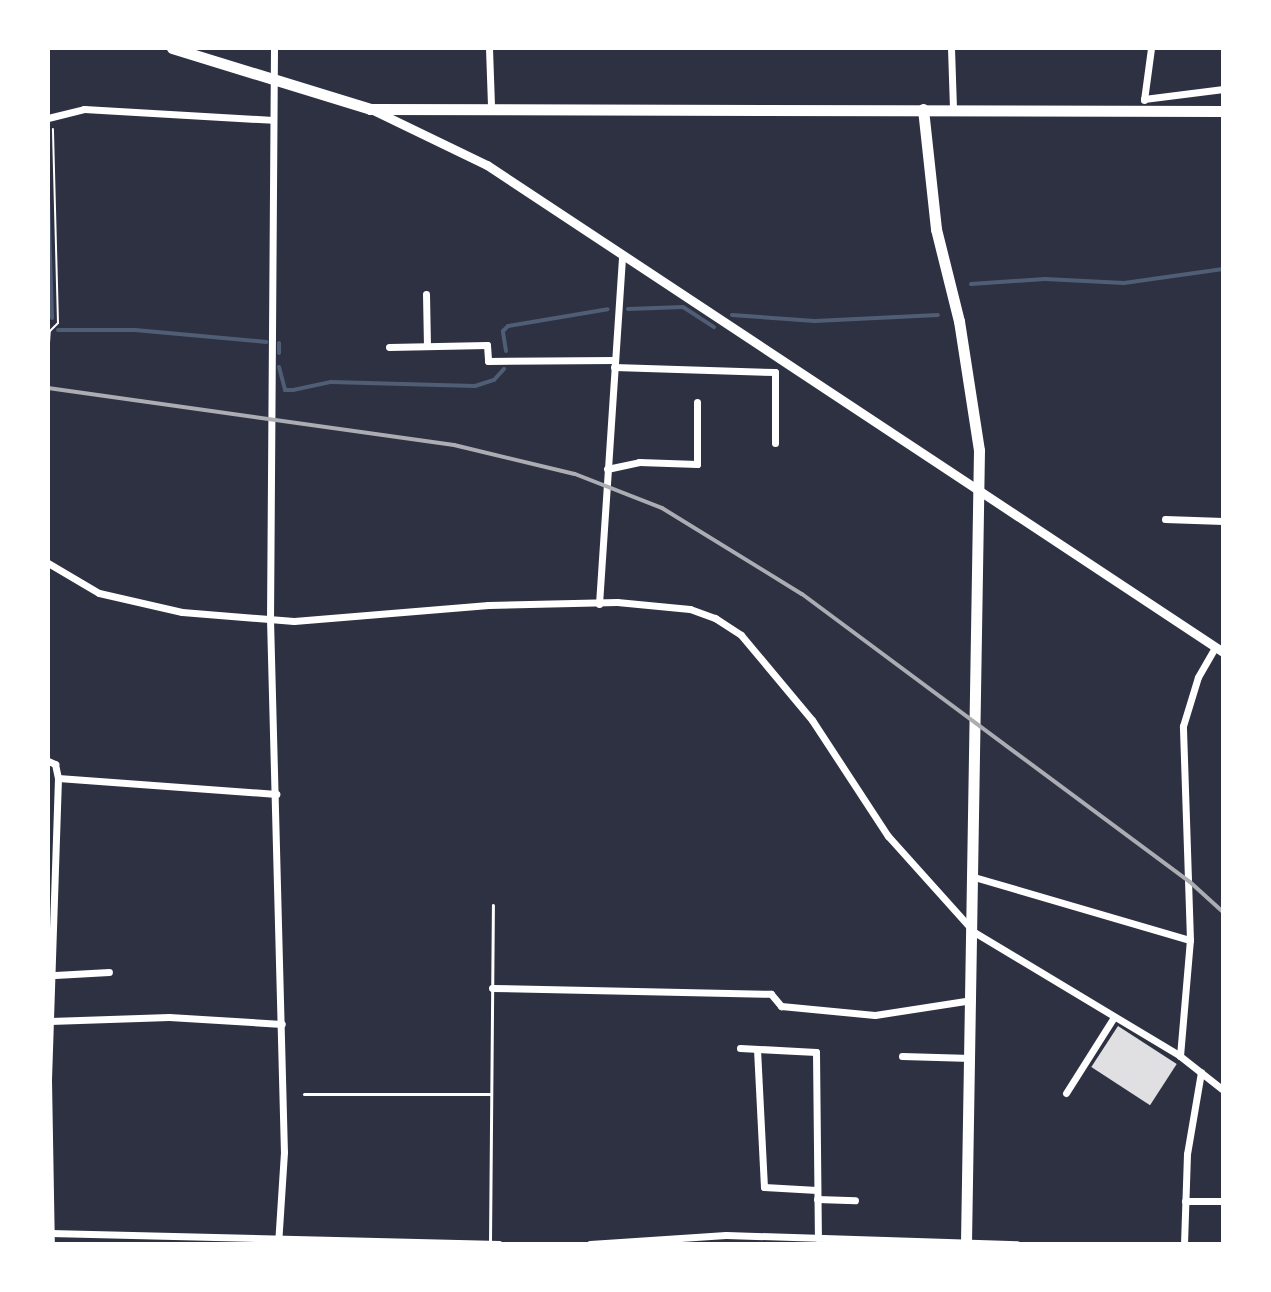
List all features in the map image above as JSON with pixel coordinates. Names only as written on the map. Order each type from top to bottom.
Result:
[{"type":"main road","points":[[172,48],[370,109],[491,106],[953,109],[1143,104],[1223,111]]},
{"type":"main road","points":[[923,109],[936,229],[970,383],[980,487],[966,1243]]},
{"type":"street","points":[[274,48],[270,619],[284,1152],[278,1241]]},
{"type":"street","points":[[489,48],[491,106]]},
{"type":"street","points":[[951,48],[953,109]]},
{"type":"street","points":[[1151,48],[1143,104],[1223,89]]},
{"type":"street","points":[[50,118],[84,109],[273,120]]},
{"type":"street","points":[[370,109],[487,165],[980,487],[1219,649],[1198,677],[1183,726],[1190,940],[1180,1056]]},
{"type":"street","points":[[599,604],[622,255]]},
{"type":"street","points":[[426,294],[427,346]]},
{"type":"street","points":[[389,347],[487,345],[488,361],[775,372]]},
{"type":"street","points":[[775,443],[775,372],[782,359]]},
{"type":"street","points":[[607,469],[639,462],[697,464],[697,402]]},
{"type":"street","points":[[1165,519],[1223,521]]},
{"type":"street","points":[[48,563],[99,593],[133,603],[270,619],[512,603],[690,609],[741,635],[812,720],[888,836],[974,932],[1180,1056],[1223,1090]]},
{"type":"street","points":[[48,761],[55,764],[58,778],[50,824],[55,975],[50,1021],[51,1244]]},
{"type":"street","points":[[58,778],[276,794]]},
{"type":"street","points":[[974,877],[1190,940]]},
{"type":"street","points":[[55,975],[109,972]]},
{"type":"street","points":[[492,988],[771,994],[781,1006],[875,1015],[972,1000]]},
{"type":"street","points":[[50,1021],[169,1017],[282,1024]]},
{"type":"street","points":[[1066,1093],[1114,1017]]},
{"type":"street","points":[[740,1048],[816,1052],[818,1238]]},
{"type":"street","points":[[757,1049],[764,1187],[817,1190]]},
{"type":"street","points":[[902,1056],[971,1058]]},
{"type":"street","points":[[1184,1244],[1187,1154],[1201,1072]]},
{"type":"street","points":[[817,1199],[855,1200]]},
{"type":"street","points":[[1185,1201],[1223,1201]]},
{"type":"street","points":[[50,1233],[278,1241],[499,1244]]},
{"type":"street","points":[[590,1244],[726,1235],[781,1240],[818,1238],[1017,1244]]},
{"type":"lane","points":[[490,1243],[493,905]]},
{"type":"lane","points":[[304,1094],[491,1094]]},
{"type":"path","points":[[48,357],[50,331],[58,323],[50,118]]},
{"type":"building","points":[[1118,1026],[1177,1064],[1150,1105],[1091,1067]]},
{"type":"waterway","points":[[48,196],[52,318]]},
{"type":"waterway","points":[[971,284],[1045,279],[1124,283],[1223,269]]},
{"type":"waterway","points":[[628,309],[683,307],[714,327]]},
{"type":"waterway","points":[[506,351],[503,331],[508,326],[608,309]]},
{"type":"waterway","points":[[732,315],[815,321],[938,315]]},
{"type":"waterway","points":[[58,330],[135,330],[266,342]]},
{"type":"waterway","points":[[279,343],[279,353]]},
{"type":"waterway","points":[[279,367],[285,390],[331,382],[475,386],[494,380],[504,369]]},
{"type":"railway","points":[[48,388],[454,445],[575,474],[662,508],[802,594],[1190,882],[1223,912]]}]
